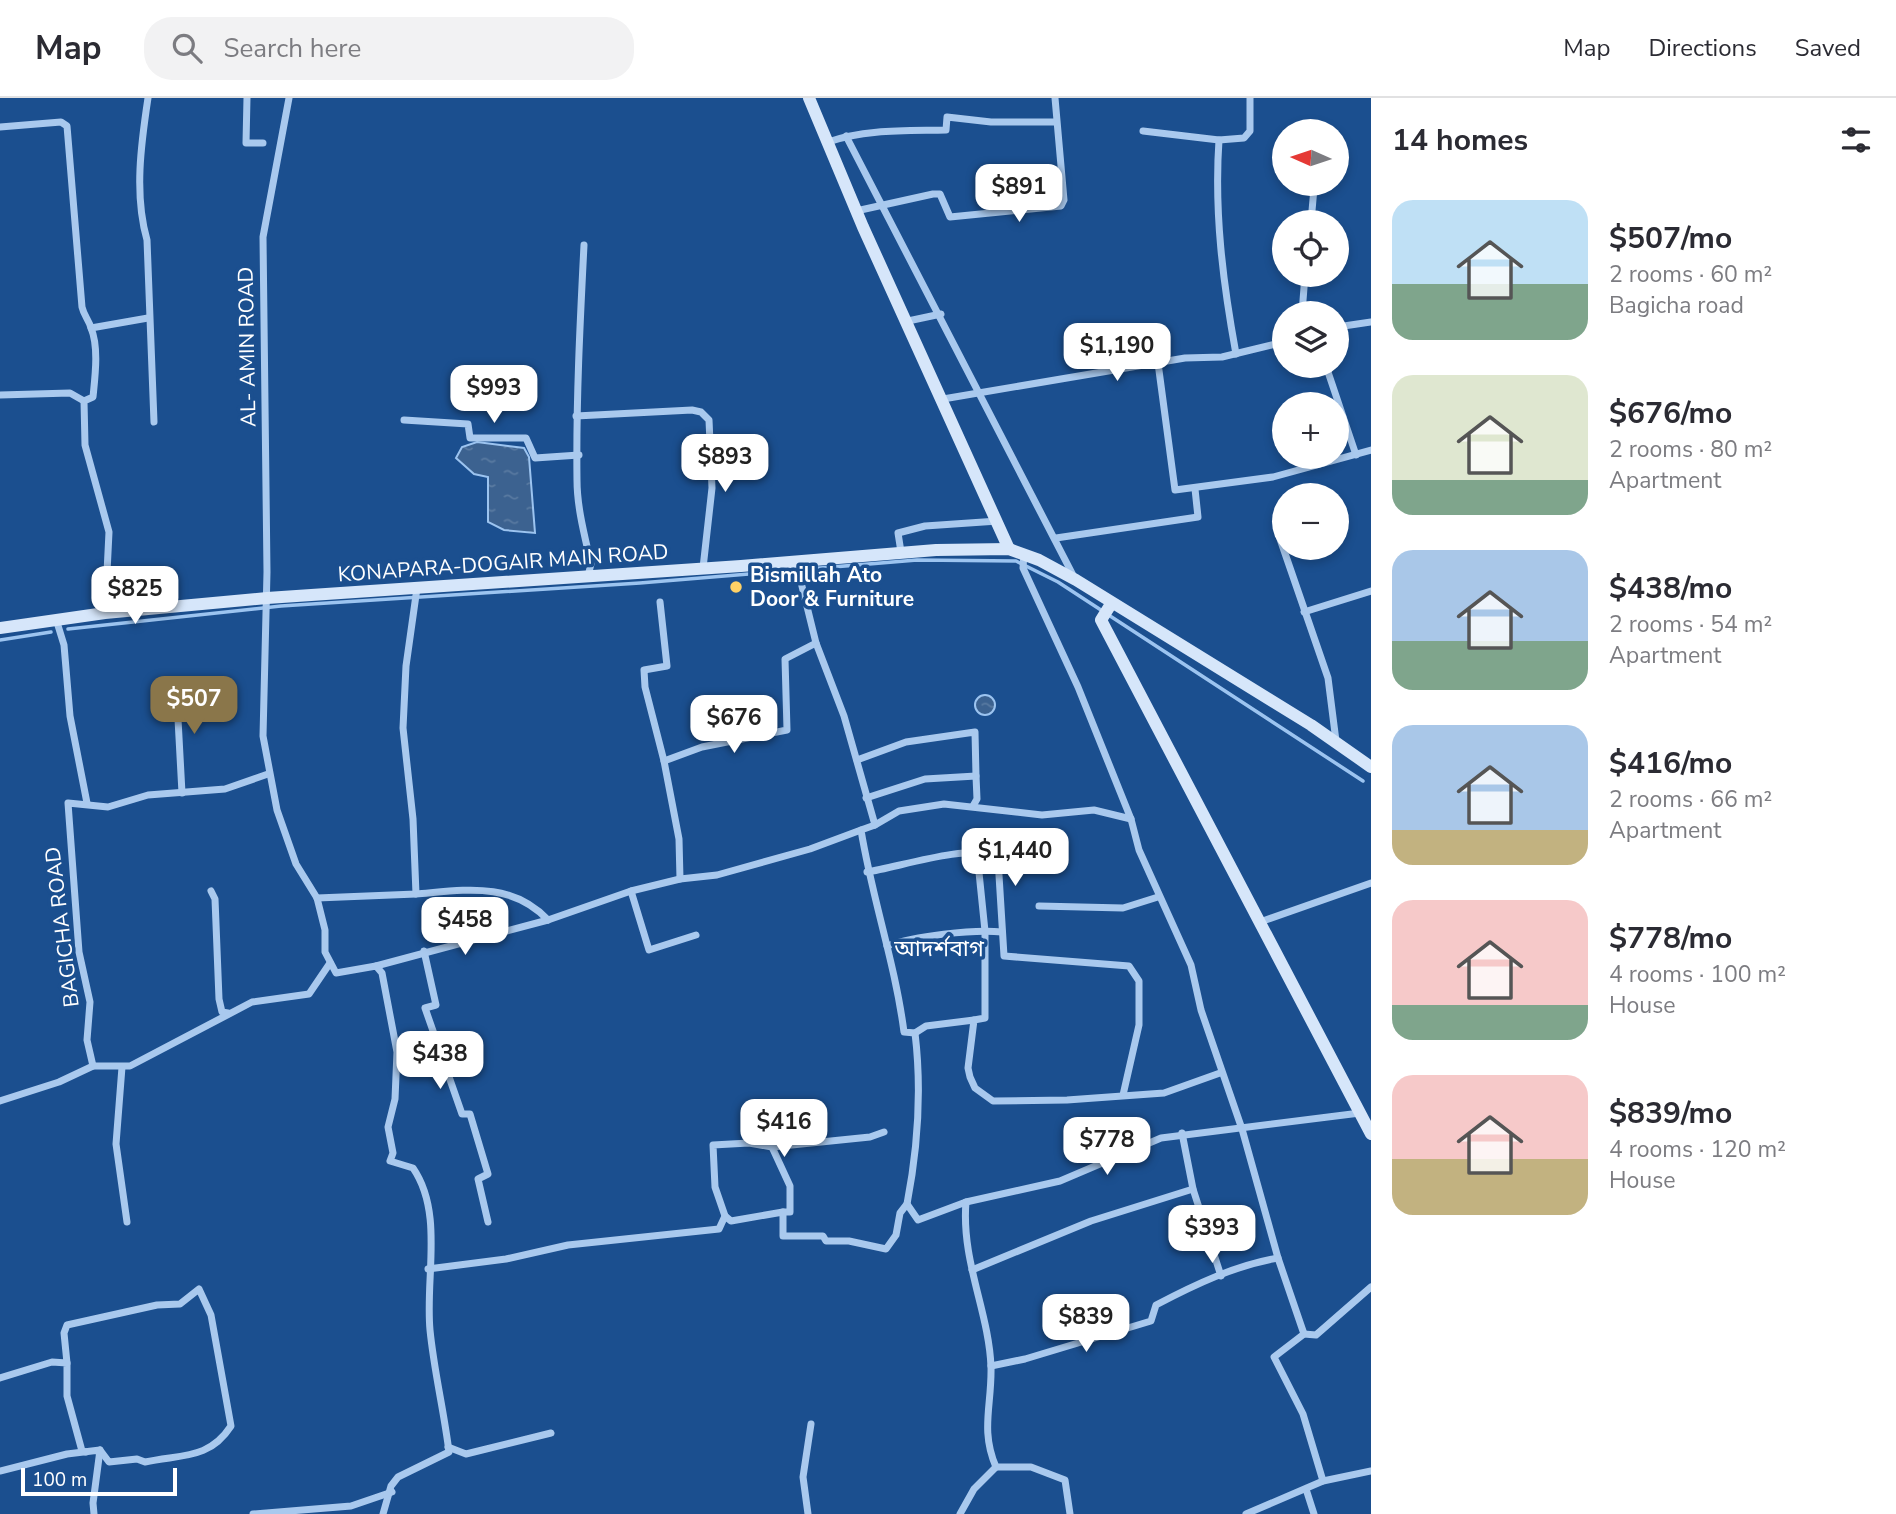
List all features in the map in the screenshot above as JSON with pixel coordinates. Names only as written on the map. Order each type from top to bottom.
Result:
[{"type":"main road","points":[[809,98],[856,211],[1009,549]]},
{"type":"main road","name":"KONAPARA-DOGAIR MAIN ROAD","points":[[0,628],[105,613],[267,598],[796,564],[901,552],[1009,549],[1076,580],[1107,611],[1336,742],[1371,766]]},
{"type":"main road","points":[[1107,611],[1260,922],[1371,1134]]},
{"type":"street","points":[[149,98],[142,136],[140,185],[142,223],[147,240],[154,422]]},
{"type":"street","points":[[247,98],[246,143],[263,144]]},
{"type":"street","name":"AL- AMIN ROAD","points":[[289,98],[263,237],[267,598],[262,715],[268,774],[296,864],[317,898]]},
{"type":"street","points":[[856,211],[940,194],[950,217],[1061,206],[1064,200],[1055,98]]},
{"type":"street","points":[[1143,131],[1219,140],[1244,138],[1250,131],[1250,98]]},
{"type":"street","points":[[828,142],[846,136],[883,131],[946,130],[947,117],[991,122],[1056,122]]},
{"type":"street","points":[[0,127],[61,121],[67,126],[82,307],[91,328],[93,397],[84,401]]},
{"type":"street","points":[[846,136],[981,391],[1076,580]]},
{"type":"street","points":[[1219,140],[1218,215],[1227,303],[1236,354]]},
{"type":"street","points":[[584,245],[576,416],[579,455],[577,480],[591,564],[588,576]]},
{"type":"street","points":[[908,321],[940,314]]},
{"type":"street","points":[[91,328],[148,318]]},
{"type":"street","points":[[1349,325],[1371,322]]},
{"type":"street","points":[[943,399],[1158,363],[1236,354],[1272,345]]},
{"type":"street","points":[[1158,363],[1173,488],[1195,489],[1273,477],[1371,450]]},
{"type":"street","points":[[1330,378],[1356,455]]},
{"type":"street","points":[[0,395],[70,393],[84,401]]},
{"type":"street","points":[[84,401],[85,445],[109,531],[105,613]]},
{"type":"street","points":[[576,416],[692,410],[701,412],[709,419],[712,488],[703,568]]},
{"type":"street","points":[[404,420],[468,424],[470,438],[526,438],[535,458],[579,455]]},
{"type":"street","points":[[1056,538],[1198,517],[1195,489]]},
{"type":"street","points":[[901,552],[898,533],[925,526],[998,521]]},
{"type":"street","points":[[1023,556],[1023,568],[1078,687],[1131,819],[1139,850],[1158,897],[1191,965],[1200,1010],[1241,1129],[1278,1258],[1304,1334]]},
{"type":"street","points":[[1288,560],[1328,678],[1336,742]]},
{"type":"street","points":[[796,564],[816,643],[844,716],[875,825]]},
{"type":"street","points":[[416,894],[413,819],[403,729],[406,666],[417,588]]},
{"type":"street","points":[[1304,612],[1371,592]]},
{"type":"street","points":[[660,602],[667,666],[644,670],[645,687],[664,761],[679,839],[681,879]]},
{"type":"street","points":[[56,619],[66,654],[70,716],[87,803],[108,807],[148,794],[225,789],[268,774]]},
{"type":"street","points":[[664,761],[702,747],[787,730],[785,659],[816,643]]},
{"type":"street","points":[[176,682],[182,793]]},
{"type":"street","points":[[857,760],[906,742],[975,732],[977,799],[973,806]]},
{"type":"street","points":[[866,798],[925,779],[976,776]]},
{"type":"street","name":"BAGICHA ROAD","points":[[87,803],[70,802],[66,805],[79,952],[90,1002],[87,1040],[93,1066]]},
{"type":"street","points":[[548,920],[526,901],[511,894],[493,891],[317,898],[330,963],[336,972],[376,966],[548,920],[631,891],[681,879],[717,875],[810,849],[875,825],[898,811],[915,807],[973,806],[1042,815],[1094,810],[1131,819]]},
{"type":"street","points":[[861,830],[867,872],[884,925],[904,1032],[915,1033],[926,1026],[985,1018],[985,930],[977,853]]},
{"type":"street","points":[[867,872],[900,864],[990,853],[998,859],[1004,956],[1129,966],[1139,981],[1139,1025],[1123,1095]]},
{"type":"street","points":[[1260,922],[1371,883]]},
{"type":"street","points":[[211,891],[215,899],[219,999],[222,1012],[229,1013]]},
{"type":"street","points":[[631,891],[649,950],[696,934]]},
{"type":"street","points":[[1039,906],[1124,908],[1158,897]]},
{"type":"street","points":[[887,946],[904,940],[985,930],[1002,932]]},
{"type":"street","points":[[424,951],[436,1005],[425,1008],[461,1114],[470,1114],[485,1158],[488,1174],[478,1179],[488,1222]]},
{"type":"street","points":[[0,1101],[59,1082],[93,1066],[122,1068],[253,1002],[309,993],[330,963]]},
{"type":"street","points":[[376,966],[384,982],[397,1052],[395,1099],[388,1127],[393,1153],[390,1161],[413,1168],[420,1178],[430,1222],[430,1329],[449,1452],[398,1477],[391,1486],[392,1492],[383,1514]]},
{"type":"street","points":[[974,1020],[968,1068],[970,1077],[975,1088],[993,1101],[1067,1100],[1164,1093],[1220,1073]]},
{"type":"street","points":[[783,1212],[783,1236],[823,1236],[826,1241],[849,1241],[886,1248],[896,1235],[900,1213],[907,1204],[918,1134],[919,1065],[915,1033]]},
{"type":"street","points":[[122,1068],[116,1144],[127,1223]]},
{"type":"street","points":[[907,1204],[918,1220],[966,1202],[1060,1181],[1142,1145],[1182,1133],[1241,1129],[1360,1114]]},
{"type":"street","points":[[772,1147],[790,1186],[790,1212],[731,1221],[725,1216],[715,1187],[713,1145],[748,1143],[772,1147],[870,1137],[884,1132]]},
{"type":"street","points":[[1182,1133],[1193,1189],[1221,1276]]},
{"type":"street","points":[[972,1270],[1091,1221],[1193,1189]]},
{"type":"street","points":[[966,1202],[967,1246],[991,1366],[987,1446],[996,1467]]},
{"type":"street","points":[[428,1269],[506,1259],[568,1245],[719,1229],[725,1216]]},
{"type":"street","points":[[991,1366],[1025,1359],[1151,1321],[1156,1305],[1243,1265],[1278,1258]]},
{"type":"street","points":[[1323,1481],[1303,1414],[1274,1357],[1304,1334],[1316,1335],[1371,1287]]},
{"type":"street","points":[[90,1452],[82,1451],[68,1396],[64,1333],[67,1325],[157,1305],[180,1304],[199,1289],[211,1315],[231,1426],[223,1438],[207,1451],[145,1462],[137,1459],[109,1462],[100,1450]]},
{"type":"street","points":[[0,1378],[52,1362],[67,1363]]},
{"type":"street","points":[[808,1514],[803,1477],[811,1423]]},
{"type":"street","points":[[448,1447],[466,1454],[551,1433]]},
{"type":"street","points":[[0,1471],[66,1454],[100,1450]]},
{"type":"street","points":[[94,1514],[100,1450]]},
{"type":"street","points":[[960,1514],[974,1489],[996,1467],[1031,1467],[1058,1474],[1065,1480],[1070,1514]]},
{"type":"street","points":[[1246,1514],[1323,1481],[1371,1471]]},
{"type":"street","points":[[1306,1489],[1314,1514]]},
{"type":"street","points":[[253,1514],[351,1506],[392,1492]]},
{"type":"water","points":[[477,442],[524,448],[529,457],[535,533],[504,530],[488,522],[488,477],[474,474],[456,458],[462,447]]},
{"type":"water","points":[[985,695],[992,698],[995,705],[992,712],[985,715],[978,712],[975,705],[978,698]]},
{"type":"waterway","points":[[68,629],[281,606],[640,583],[917,560],[1016,561],[1058,582],[1363,781]]},
{"type":"waterway","points":[[0,640],[51,632]]},
{"type":"place","name":"Bismillah Ato Door & Furniture","points":[[736,587]]},
{"type":"district","name":"আদর্শবাগ","points":[[939,948]]}]
